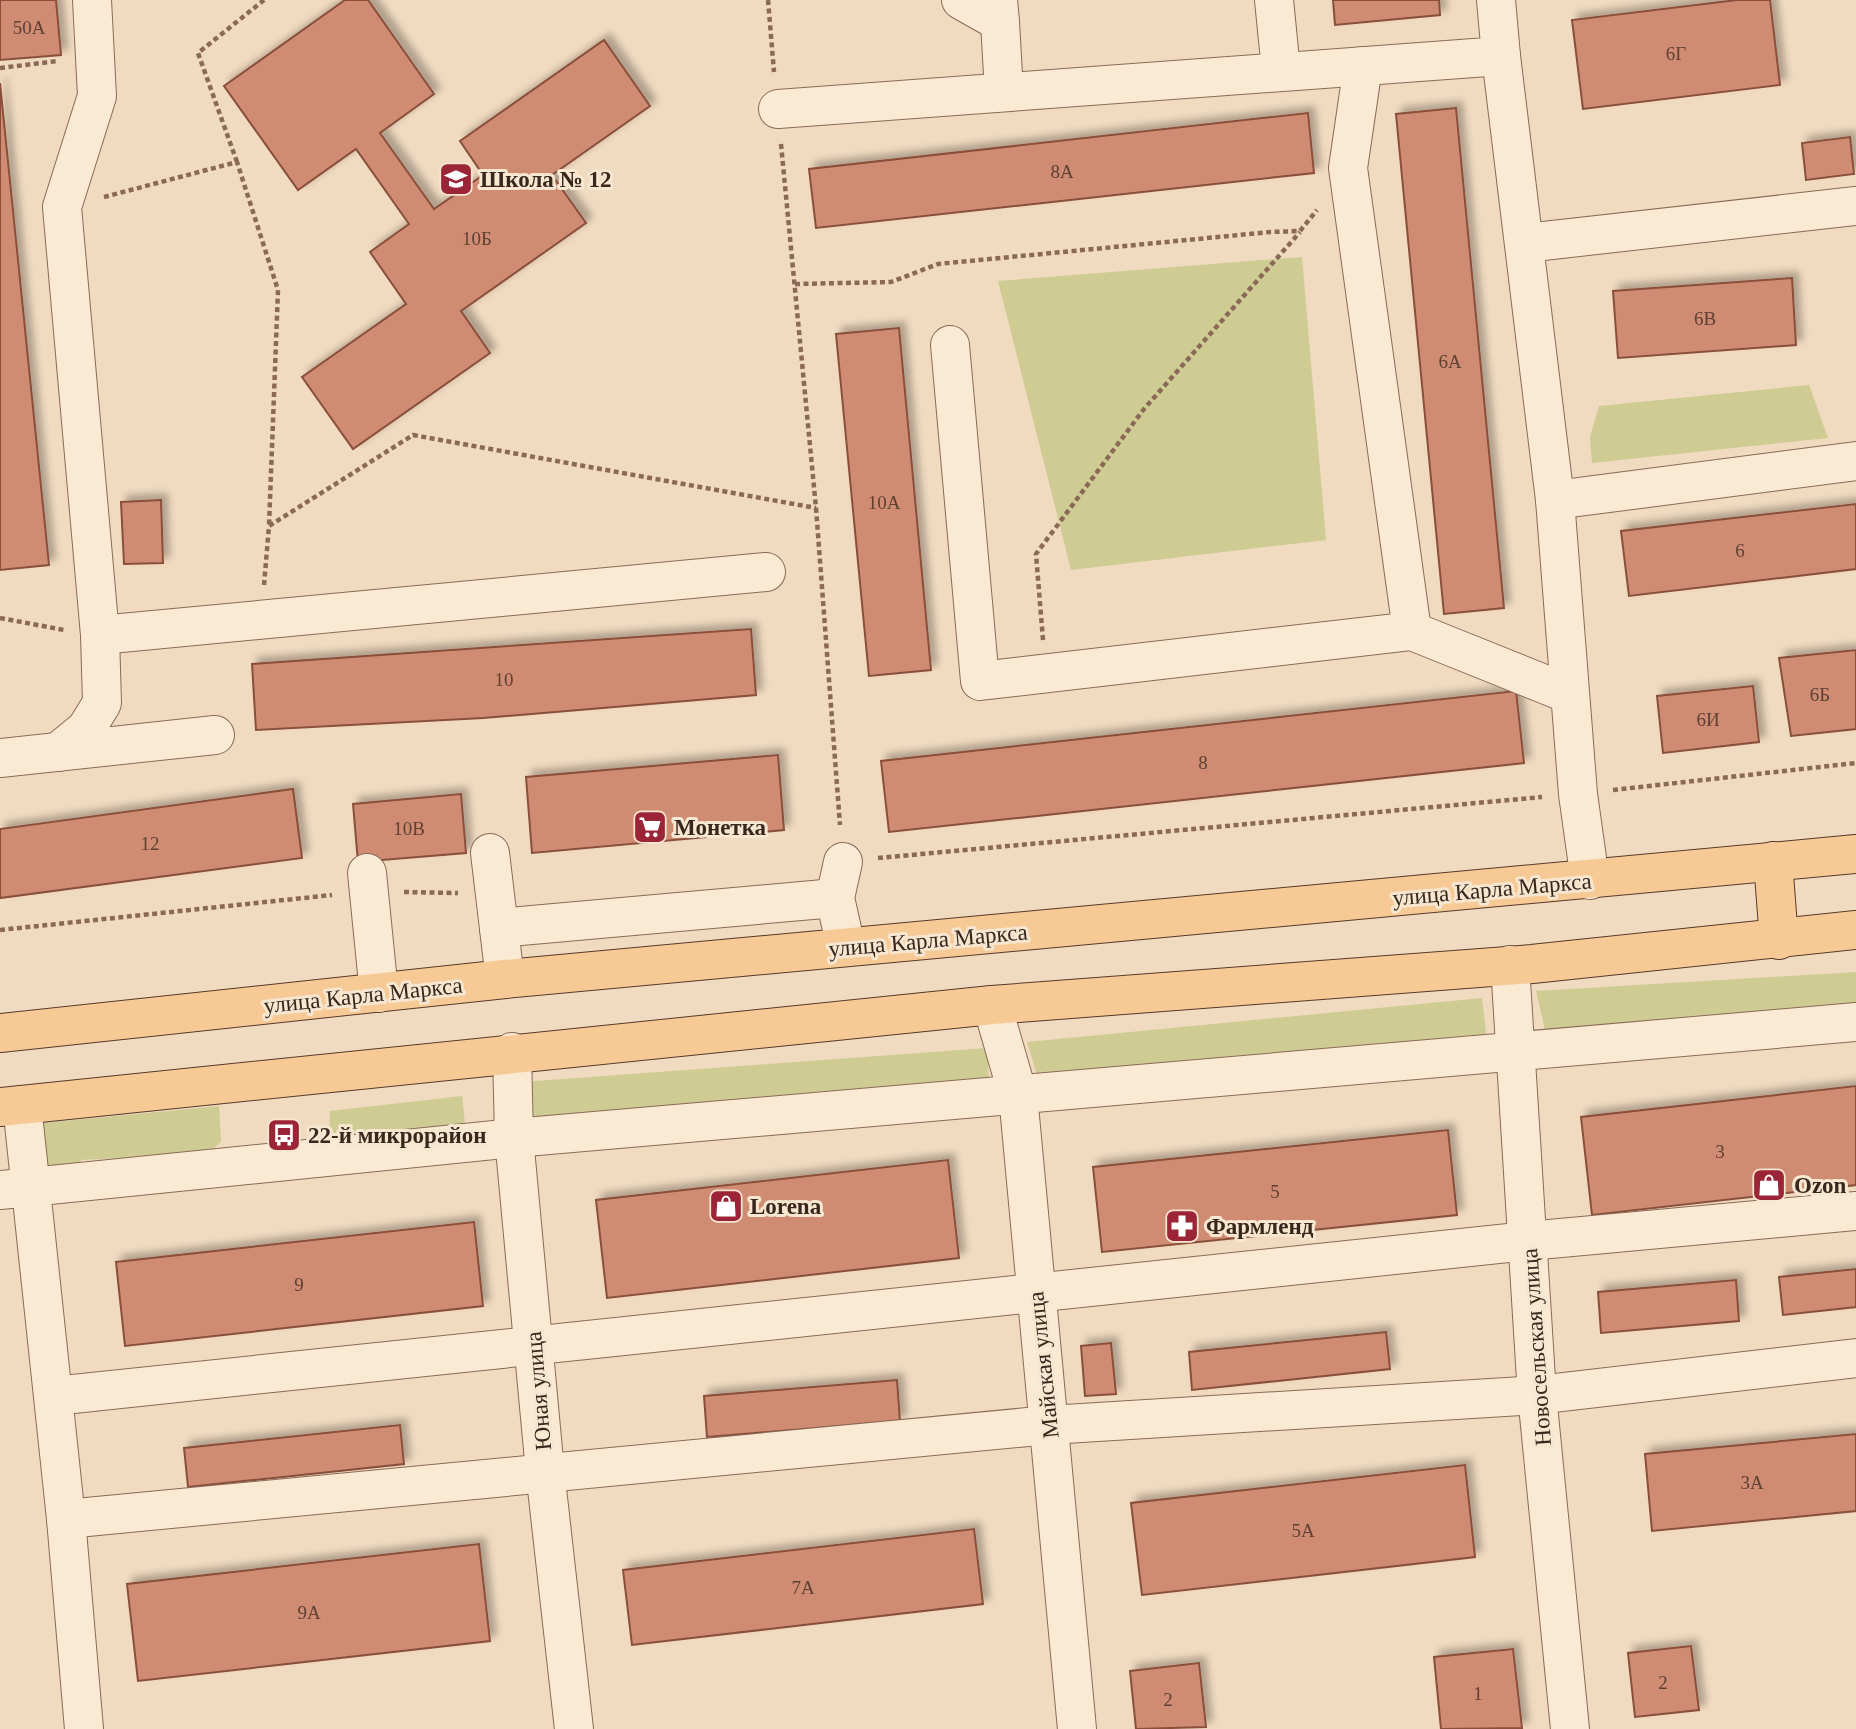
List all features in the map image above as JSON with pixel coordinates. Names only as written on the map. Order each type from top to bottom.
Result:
[{"type":"main road","name":"улица Карла Маркса","points":[[0,1033],[505,979],[1856,854]]},
{"type":"main road","points":[[1773,861],[1779,940]]},
{"type":"main road","points":[[11,1106],[512,1052],[992,1005],[1510,965],[1779,940],[1856,930]]},
{"type":"street","points":[[58,752],[86,729],[102,703],[100,635],[62,207],[97,96],[92,0]]},
{"type":"street","points":[[961,0],[999,11],[1004,92]]},
{"type":"street","points":[[1274,0],[1281,70]]},
{"type":"street","points":[[1496,0],[1555,500],[1578,793],[1590,880]]},
{"type":"street","points":[[778,109],[1281,70],[1501,56]]},
{"type":"street","points":[[1363,66],[1348,168],[1412,631]]},
{"type":"street","points":[[1525,243],[1856,206]]},
{"type":"street","points":[[950,345],[980,681],[1412,631],[1569,694]]},
{"type":"street","points":[[1555,500],[1856,461]]},
{"type":"street","points":[[100,635],[766,572]]},
{"type":"street","points":[[0,758],[215,735]]},
{"type":"street","points":[[491,853],[505,979]]},
{"type":"street","points":[[497,911],[839,880],[846,947]]},
{"type":"street","points":[[367,883],[379,993]]},
{"type":"street","name":"Новосельская улица","points":[[1510,965],[1537,1395],[1570,1729]]},
{"type":"street","name":"Майская улица","points":[[992,1005],[1018,1095],[1077,1729]]},
{"type":"street","points":[[16,1189],[514,1138],[1515,1054],[1856,1022]]},
{"type":"street","name":"Юная улица","points":[[512,1052],[514,1138],[545,1471],[574,1729]]},
{"type":"street","points":[[11,1106],[16,1189],[54,1395],[84,1729]]},
{"type":"street","points":[[54,1395],[1528,1241],[1856,1211]]},
{"type":"street","points":[[66,1519],[545,1471],[1049,1425],[1537,1395],[1856,1357]]},
{"type":"path","points":[[261,620],[269,526],[278,290],[198,53],[264,0]]},
{"type":"path","points":[[768,0],[816,508],[839,880],[1856,762]]},
{"type":"path","points":[[0,68],[95,57]]},
{"type":"path","points":[[62,207],[236,162]]},
{"type":"path","points":[[1046,673],[1036,554],[1144,409],[1300,232],[1348,168]]},
{"type":"path","points":[[794,284],[891,282],[938,264],[1270,232],[1300,232]]},
{"type":"path","points":[[269,526],[413,435],[816,508]]},
{"type":"path","points":[[0,618],[100,635]]},
{"type":"path","points":[[0,930],[367,883],[497,911]]},
{"type":"shaded area","points":[[1302,257],[1326,540],[1071,570],[998,281]]},
{"type":"shaded area","points":[[1809,385],[1828,438],[1592,463],[1590,437],[1599,406]]},
{"type":"shaded area","points":[[1856,972],[1856,1022],[1549,1047],[1536,991]]},
{"type":"shaded area","points":[[1482,998],[1486,1032],[1484,1051],[1038,1078],[1027,1042]]},
{"type":"shaded area","points":[[987,1048],[989,1084],[527,1132],[522,1082]]},
{"type":"shaded area","points":[[462,1096],[467,1142],[334,1142],[329,1137],[330,1111]]},
{"type":"shaded area","points":[[219,1106],[221,1141],[210,1153],[81,1160],[82,1185],[48,1177],[43,1123]]},
{"type":"building","points":[[0,0],[56,0],[61,55],[0,60]]},
{"type":"building","points":[[345,0],[368,0],[434,94],[380,133],[434,209],[483,175],[460,141],[604,40],[650,106],[552,175],[586,223],[461,311],[490,353],[353,449],[302,377],[406,304],[370,252],[409,224],[356,149],[298,190],[224,86]]},
{"type":"building","points":[[1333,0],[1439,0],[1440,15],[1335,25]]},
{"type":"building","points":[[1737,0],[1770,0],[1780,85],[1583,109],[1572,20]]},
{"type":"building","points":[[0,83],[49,565],[0,570]]},
{"type":"building","points":[[1456,108],[1504,608],[1444,614],[1396,114]]},
{"type":"building","points":[[1308,113],[1314,173],[816,228],[809,169]]},
{"type":"building","points":[[1850,137],[1854,174],[1806,180],[1802,143]]},
{"type":"building","points":[[1792,278],[1796,345],[1618,358],[1613,291]]},
{"type":"building","points":[[899,328],[931,670],[869,676],[836,334]]},
{"type":"building","points":[[161,500],[163,563],[124,564],[121,502]]},
{"type":"building","points":[[1856,504],[1856,569],[1629,596],[1621,531]]},
{"type":"building","points":[[751,629],[756,695],[483,718],[256,730],[252,664]]},
{"type":"building","points":[[1856,650],[1856,729],[1791,736],[1779,658]]},
{"type":"building","points":[[1753,686],[1759,742],[1663,753],[1657,696]]},
{"type":"building","points":[[1516,691],[1524,763],[889,832],[881,761]]},
{"type":"building","points":[[778,755],[784,830],[532,853],[526,777]]},
{"type":"building","points":[[293,789],[302,858],[0,898],[0,829]]},
{"type":"building","points":[[461,794],[466,853],[358,862],[353,804]]},
{"type":"building","points":[[1856,1086],[1856,1185],[1592,1215],[1581,1117]]},
{"type":"building","points":[[1448,1130],[1457,1215],[1102,1252],[1093,1167]]},
{"type":"building","points":[[948,1160],[959,1258],[607,1298],[596,1200]]},
{"type":"building","points":[[474,1222],[483,1306],[125,1346],[116,1262]]},
{"type":"building","points":[[1856,1269],[1856,1307],[1783,1315],[1779,1277]]},
{"type":"building","points":[[1736,1280],[1739,1321],[1601,1333],[1598,1292]]},
{"type":"building","points":[[1386,1332],[1390,1369],[1192,1390],[1189,1352]]},
{"type":"building","points":[[1111,1343],[1116,1394],[1085,1396],[1081,1346]]},
{"type":"building","points":[[897,1380],[900,1421],[707,1437],[704,1396]]},
{"type":"building","points":[[400,1425],[404,1464],[188,1487],[184,1448]]},
{"type":"building","points":[[1856,1434],[1856,1511],[1652,1531],[1645,1454]]},
{"type":"building","points":[[1465,1465],[1475,1557],[1142,1595],[1131,1503]]},
{"type":"building","points":[[974,1529],[983,1604],[632,1645],[623,1570]]},
{"type":"building","points":[[479,1544],[490,1641],[138,1681],[127,1584]]},
{"type":"building","points":[[1691,1646],[1699,1710],[1635,1717],[1628,1653]]},
{"type":"building","points":[[1513,1649],[1522,1728],[1441,1729],[1434,1657]]},
{"type":"building","points":[[1199,1663],[1206,1727],[1136,1729],[1130,1671]]},
{"type":"place","name":"Школа № 12","points":[[456,179]]},
{"type":"place","name":"Монетка","points":[[650,827]]},
{"type":"place","name":"22-й микрорайон","points":[[284,1135]]},
{"type":"place","name":"Ozon","points":[[1769,1185]]},
{"type":"place","name":"Lorena","points":[[726,1206]]},
{"type":"place","name":"Фармленд","points":[[1182,1226]]}]
